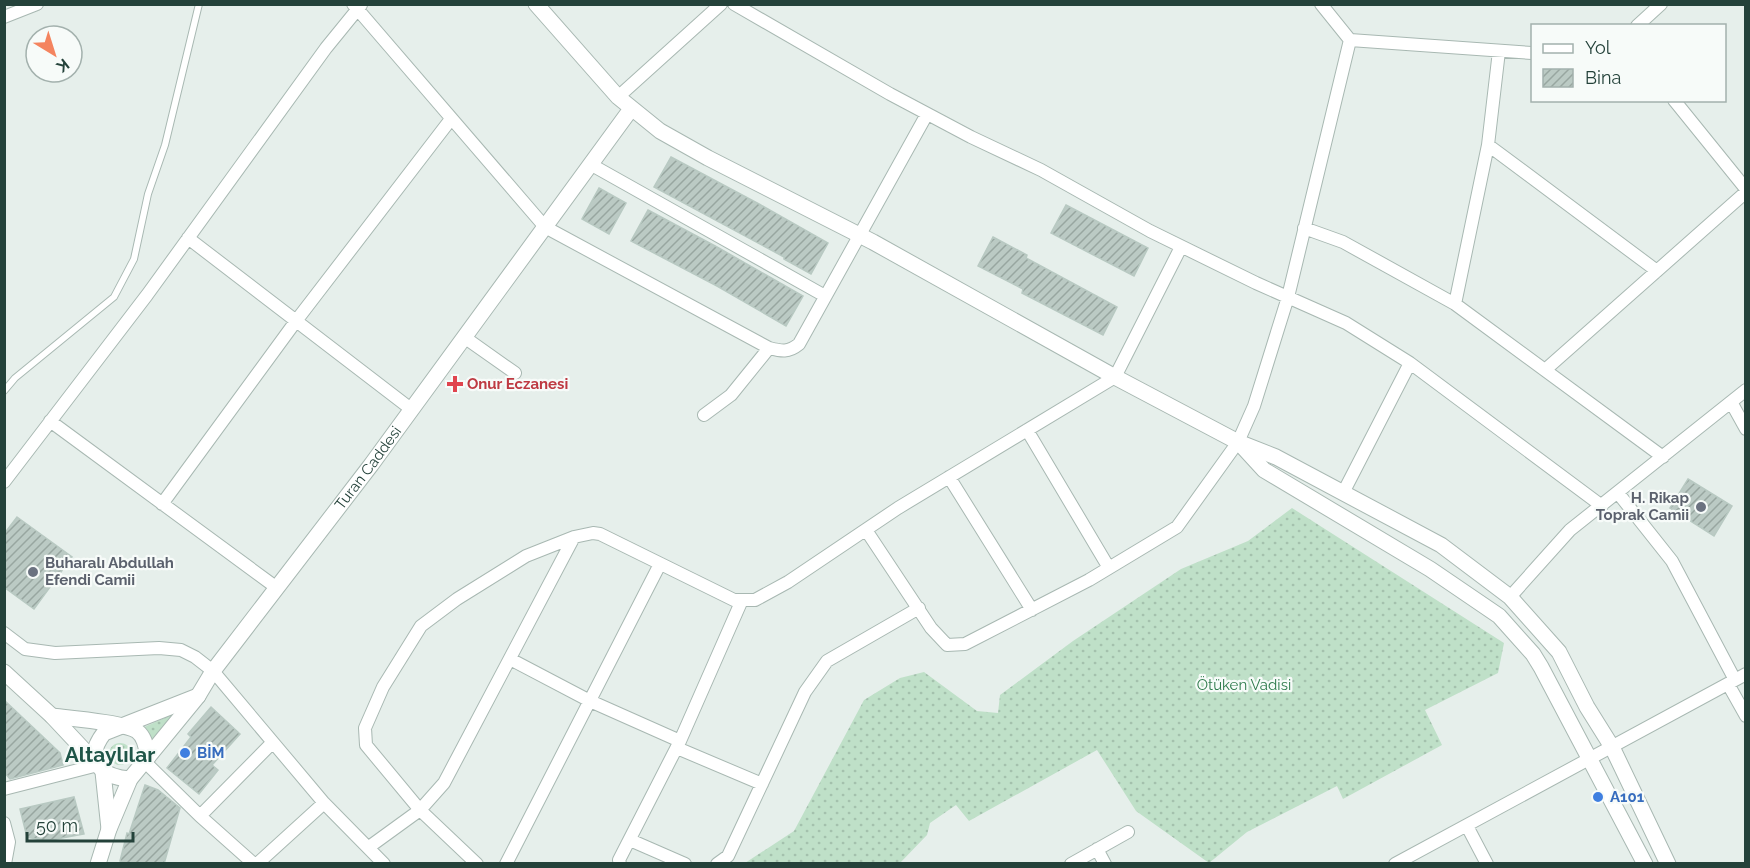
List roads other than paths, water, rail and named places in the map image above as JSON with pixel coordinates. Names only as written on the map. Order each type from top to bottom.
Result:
[{"type":"street","points":[[4,17],[38,4]]},
{"type":"street","points":[[536,4],[618,97],[660,131],[708,158],[860,235],[1115,377],[1441,545],[1510,597],[1559,652],[1587,708],[1612,747],[1668,864]]},
{"type":"street","points":[[618,97],[721,4]]},
{"type":"street","points":[[734,4],[927,114],[1041,170],[1181,247],[1346,323],[1410,363],[1602,506]]},
{"type":"street","points":[[1321,4],[1350,40],[1531,53]]},
{"type":"street","points":[[1639,24],[1661,4]]},
{"type":"street","points":[[4,482],[147,295],[357,6],[544,227],[769,348],[785,352],[799,344],[927,114]]},
{"type":"street","points":[[866,530],[936,634],[947,645],[965,644],[1032,610],[1109,568],[1177,527],[1238,442],[1254,406],[1288,297],[1350,40]]},
{"type":"street","points":[[1455,304],[1488,145],[1499,51]]},
{"type":"street","points":[[1545,370],[1746,191],[1676,102]]},
{"type":"street","name":"Turan Caddesi","points":[[98,864],[130,779],[198,696],[213,671],[411,409],[631,109]]},
{"type":"street","points":[[162,504],[296,321],[451,119]]},
{"type":"street","points":[[1488,145],[1657,271]]},
{"type":"street","points":[[590,165],[825,296]]},
{"type":"street","points":[[1304,228],[1344,242],[1455,304],[1663,457]]},
{"type":"street","points":[[188,238],[411,409]]},
{"type":"street","points":[[477,864],[420,810],[366,746],[365,728],[382,687],[421,626],[457,599],[526,556],[574,537],[593,533],[600,534],[734,600],[755,600],[788,582],[949,477],[1115,377],[1181,247]]},
{"type":"street","points":[[464,337],[515,373]]},
{"type":"street","points":[[704,415],[731,395],[769,348]]},
{"type":"street","points":[[1343,493],[1410,363]]},
{"type":"street","points":[[1510,597],[1570,530],[1746,390]]},
{"type":"street","points":[[1731,402],[1746,429]]},
{"type":"street","points":[[50,421],[277,588]]},
{"type":"street","points":[[1027,430],[1109,568]]},
{"type":"street","points":[[1238,442],[1264,470],[1430,569],[1499,616],[1533,654],[1645,864]]},
{"type":"street","points":[[949,477],[1032,610]]},
{"type":"street","points":[[1618,493],[1672,561],[1736,680],[1746,716]]},
{"type":"street","points":[[369,847],[420,810],[444,783],[574,537]]},
{"type":"street","points":[[506,864],[660,564]]},
{"type":"street","points":[[620,864],[678,744],[742,600]]},
{"type":"street","points":[[717,864],[728,856],[805,692],[827,661],[919,608]]},
{"type":"street","points":[[4,633],[25,649],[55,653],[159,648],[181,650],[195,657],[213,671],[324,803],[384,864]]},
{"type":"street","points":[[510,659],[590,701],[762,784]]},
{"type":"street","points":[[4,672],[52,716],[100,768],[110,776],[130,779]]},
{"type":"street","points":[[1395,864],[1736,680]]},
{"type":"street","points":[[100,768],[95,749],[104,733],[198,696]]},
{"type":"street","points":[[52,716],[120,726],[136,731],[146,744],[146,759],[200,816],[255,864],[324,803]]},
{"type":"street","points":[[200,816],[272,743]]},
{"type":"street","points":[[4,789],[100,768]]},
{"type":"street","name":"Turan Caddesi","points":[[100,768],[110,829]]},
{"type":"street","points":[[4,823],[9,842],[5,864]]},
{"type":"street","points":[[1467,826],[1487,864]]},
{"type":"street","points":[[1071,864],[1128,832]]},
{"type":"street","points":[[630,840],[685,864]]},
{"type":"street","points":[[1097,849],[1105,864]]},
{"type":"lane","points":[[4,391],[15,378],[114,297],[134,259],[148,194],[165,145],[200,4]]},
{"type":"place","name":"Onur Eczanesi","points":[[455,384]]},
{"type":"place","name":"H. Rikap Toprak Camii","points":[[1701,507]]},
{"type":"place","name":"Buharalı Abdullah Efendi Camii","points":[[33,572]]},
{"type":"place","name":"BİM","points":[[185,753]]},
{"type":"place","name":"A101","points":[[1598,797]]},
{"type":"district","name":"Altaylılar","points":[[110,754]]},
{"type":"park label","name":"Ötüken Vadisi","points":[[1244,685]]}]
